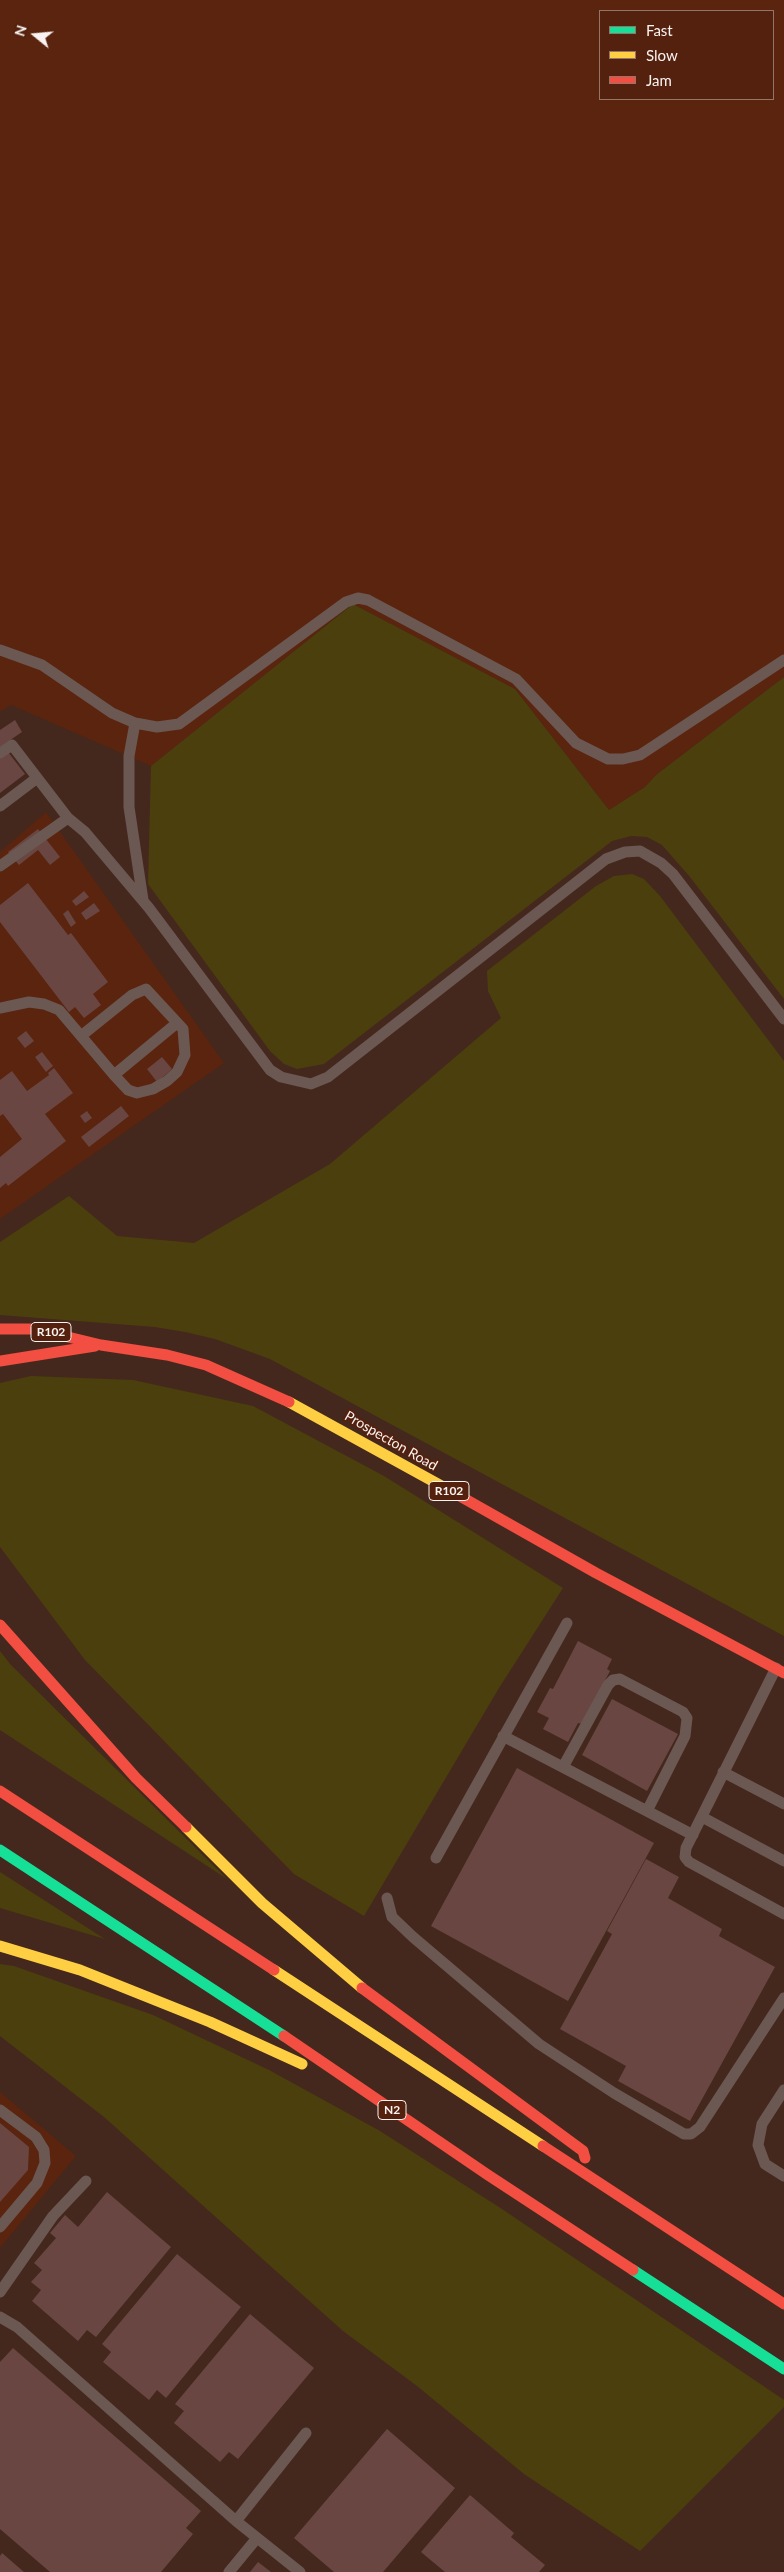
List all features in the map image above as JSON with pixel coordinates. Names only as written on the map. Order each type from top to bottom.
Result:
[{"type":"main road","name":"Prospecton Road","points":[[0,1330],[35,1329],[101,1345],[167,1355],[206,1365],[263,1389],[310,1412],[596,1573],[780,1670]]},
{"type":"main road","name":"Prospecton Road","points":[[0,1361],[101,1345]]},
{"type":"main road","points":[[0,1625],[136,1778],[262,1903],[368,1994],[583,2151],[592,2178]]},
{"type":"main road","points":[[0,1790],[784,2304]]},
{"type":"main road","name":"N2","points":[[0,1850],[280,2033],[529,2203],[784,2369]]},
{"type":"main road","points":[[0,1946],[80,1970],[210,2022],[372,2096]]},
{"type":"lane","points":[[0,650],[42,665],[112,713],[135,723],[157,727],[179,724],[346,602],[358,598],[380,605],[516,680],[576,743],[608,759],[624,759],[640,754],[784,660]]},
{"type":"lane","points":[[135,723],[129,756],[129,807],[143,901]]},
{"type":"lane","points":[[0,753],[12,745],[68,818],[85,832],[143,901],[270,1070],[281,1077],[311,1084],[328,1077],[606,859],[625,852],[640,851],[661,863],[673,874],[784,1018]]},
{"type":"lane","points":[[0,806],[37,778]]},
{"type":"lane","points":[[0,866],[68,818]]},
{"type":"lane","points":[[0,1008],[29,1002],[44,1004],[59,1010],[81,1036],[114,1075],[128,1090],[137,1093],[153,1089],[167,1082],[177,1072],[185,1055],[183,1029],[146,989],[132,995],[81,1036]]},
{"type":"lane","points":[[114,1075],[177,1023]]},
{"type":"lane","points":[[436,1858],[567,1623]]},
{"type":"lane","points":[[780,1670],[724,1772],[685,1852],[689,1862],[784,1914]]},
{"type":"lane","points":[[563,1767],[612,1680],[620,1679],[636,1687],[683,1712],[686,1718],[684,1736],[647,1811]]},
{"type":"lane","points":[[503,1736],[693,1835]]},
{"type":"lane","points":[[724,1772],[784,1804]]},
{"type":"lane","points":[[702,1817],[784,1861]]},
{"type":"lane","points":[[387,1898],[392,1917],[539,2044],[614,2093],[684,2134],[691,2134],[700,2127],[784,1998]]},
{"type":"lane","points":[[784,2090],[762,2124],[758,2145],[765,2164],[784,2176]]},
{"type":"lane","points":[[0,2110],[36,2137],[44,2150],[46,2163],[37,2183],[0,2227]]},
{"type":"lane","points":[[0,2292],[53,2216],[86,2181]]},
{"type":"lane","points":[[2,2322],[236,2521],[300,2572]]},
{"type":"lane","points":[[236,2521],[306,2433]]},
{"type":"lane","points":[[229,2572],[257,2538]]},
{"type":"shaded area","points":[[0,0],[784,0],[784,677],[656,775],[645,787],[609,810],[515,689],[353,604],[151,766],[11,705],[0,712]]},
{"type":"shaded area","points":[[353,604],[515,689],[609,810],[645,787],[656,775],[784,677],[784,999],[690,877],[662,845],[647,837],[631,836],[612,841],[324,1064],[297,1069],[284,1064],[270,1051],[148,884],[151,766]]},
{"type":"shaded area","points":[[46,812],[224,1063],[0,1219],[0,852]]},
{"type":"shaded area","points":[[632,874],[644,879],[660,896],[784,1061],[784,1636],[270,1359],[215,1339],[155,1327],[0,1315],[0,1242],[69,1196],[117,1236],[194,1243],[330,1164],[501,1018],[488,991],[487,971],[596,886],[614,876]]},
{"type":"shaded area","points":[[31,1376],[133,1380],[253,1406],[384,1476],[563,1588],[499,1688],[364,1916],[294,1874],[85,1660],[0,1547],[0,1383]]},
{"type":"shaded area","points":[[0,1651],[11,1665],[227,1879],[0,1730]]},
{"type":"shaded area","points":[[0,1872],[105,1939],[0,1908]]},
{"type":"shaded area","points":[[0,1964],[14,1966],[153,2015],[269,2070],[380,2131],[502,2209],[784,2400],[784,2407],[640,2551],[524,2474],[417,2386],[343,2331],[104,2117],[0,2036]]},
{"type":"shaded area","points":[[0,2092],[76,2156],[0,2248]]},
{"type":"building","points":[[15,720],[22,732],[0,747],[0,730]]},
{"type":"building","points":[[8,752],[25,774],[0,793],[0,758]]},
{"type":"building","points":[[38,829],[60,857],[50,865],[38,850],[19,865],[8,852]]},
{"type":"building","points":[[28,883],[68,935],[71,933],[108,982],[93,994],[101,1005],[84,1018],[75,1007],[69,1012],[0,922],[0,905]]},
{"type":"building","points":[[84,891],[89,897],[76,906],[72,901]]},
{"type":"building","points":[[94,903],[100,911],[86,920],[81,913]]},
{"type":"building","points":[[68,910],[76,923],[71,927],[63,914]]},
{"type":"building","points":[[26,1031],[34,1041],[25,1048],[17,1038]]},
{"type":"building","points":[[42,1052],[53,1066],[46,1072],[35,1057]]},
{"type":"building","points":[[162,1057],[172,1069],[157,1082],[147,1069]]},
{"type":"building","points":[[54,1068],[73,1093],[45,1114],[66,1141],[8,1186],[6,1183],[0,1188],[0,1157],[22,1139],[3,1114],[0,1116],[0,1080],[12,1071],[27,1091],[49,1075],[48,1073]]},
{"type":"building","points":[[121,1106],[129,1116],[89,1147],[81,1137]]},
{"type":"building","points":[[87,1111],[92,1118],[85,1123],[80,1116]]},
{"type":"building","points":[[578,1641],[612,1659],[607,1669],[610,1671],[582,1724],[578,1723],[568,1742],[543,1729],[549,1718],[537,1712],[550,1688],[553,1689]]},
{"type":"building","points":[[612,1699],[678,1734],[647,1791],[582,1755]]},
{"type":"building","points":[[517,1768],[654,1843],[568,2001],[431,1926]]},
{"type":"building","points":[[646,1859],[679,1877],[668,1898],[722,1929],[719,1936],[775,1967],[690,2121],[618,2081],[626,2066],[560,2029],[612,1934],[607,1931]]},
{"type":"building","points":[[0,2123],[29,2147],[28,2170],[0,2202]]},
{"type":"building","points":[[107,2192],[171,2247],[96,2337],[87,2330],[78,2341],[32,2301],[41,2290],[31,2282],[42,2270],[34,2263],[56,2238],[50,2233],[65,2215],[78,2227]]},
{"type":"building","points":[[177,2254],[241,2307],[166,2398],[157,2390],[149,2400],[103,2362],[111,2352],[102,2344]]},
{"type":"building","points":[[250,2314],[314,2368],[238,2459],[229,2452],[220,2462],[174,2423],[184,2411],[175,2404]]},
{"type":"building","points":[[13,2348],[201,2511],[186,2528],[193,2534],[161,2572],[50,2572],[0,2529],[0,2362]]},
{"type":"building","points":[[387,2429],[455,2488],[383,2572],[334,2572],[294,2538]]},
{"type":"building","points":[[470,2495],[514,2533],[511,2537],[545,2565],[539,2572],[445,2572],[421,2552]]},
{"type":"building","points":[[2,2553],[24,2572],[0,2572],[0,2556]]},
{"type":"building","points":[[258,2562],[271,2572],[250,2572]]},
{"type":"traffic: fast","points":[[0,1850],[284,2036]]},
{"type":"traffic: fast","points":[[633,2270],[784,2369]]},
{"type":"traffic: slow","points":[[289,1402],[458,1495]]},
{"type":"traffic: slow","points":[[186,1827],[262,1903],[362,1988]]},
{"type":"traffic: slow","points":[[0,1946],[80,1970],[210,2022],[302,2064]]},
{"type":"traffic: slow","points":[[274,1970],[543,2146]]},
{"type":"traffic: jam","points":[[0,1329],[35,1329],[101,1345],[167,1355],[206,1365],[289,1402]]},
{"type":"traffic: jam","points":[[0,1361],[95,1346]]},
{"type":"traffic: jam","points":[[458,1495],[596,1573],[784,1673]]},
{"type":"traffic: jam","points":[[0,1625],[136,1778],[186,1827]]},
{"type":"traffic: jam","points":[[0,1791],[274,1970]]},
{"type":"traffic: jam","points":[[362,1988],[583,2151],[585,2158]]},
{"type":"traffic: jam","points":[[284,2036],[488,2175],[633,2270]]},
{"type":"traffic: jam","points":[[543,2146],[784,2304]]}]
